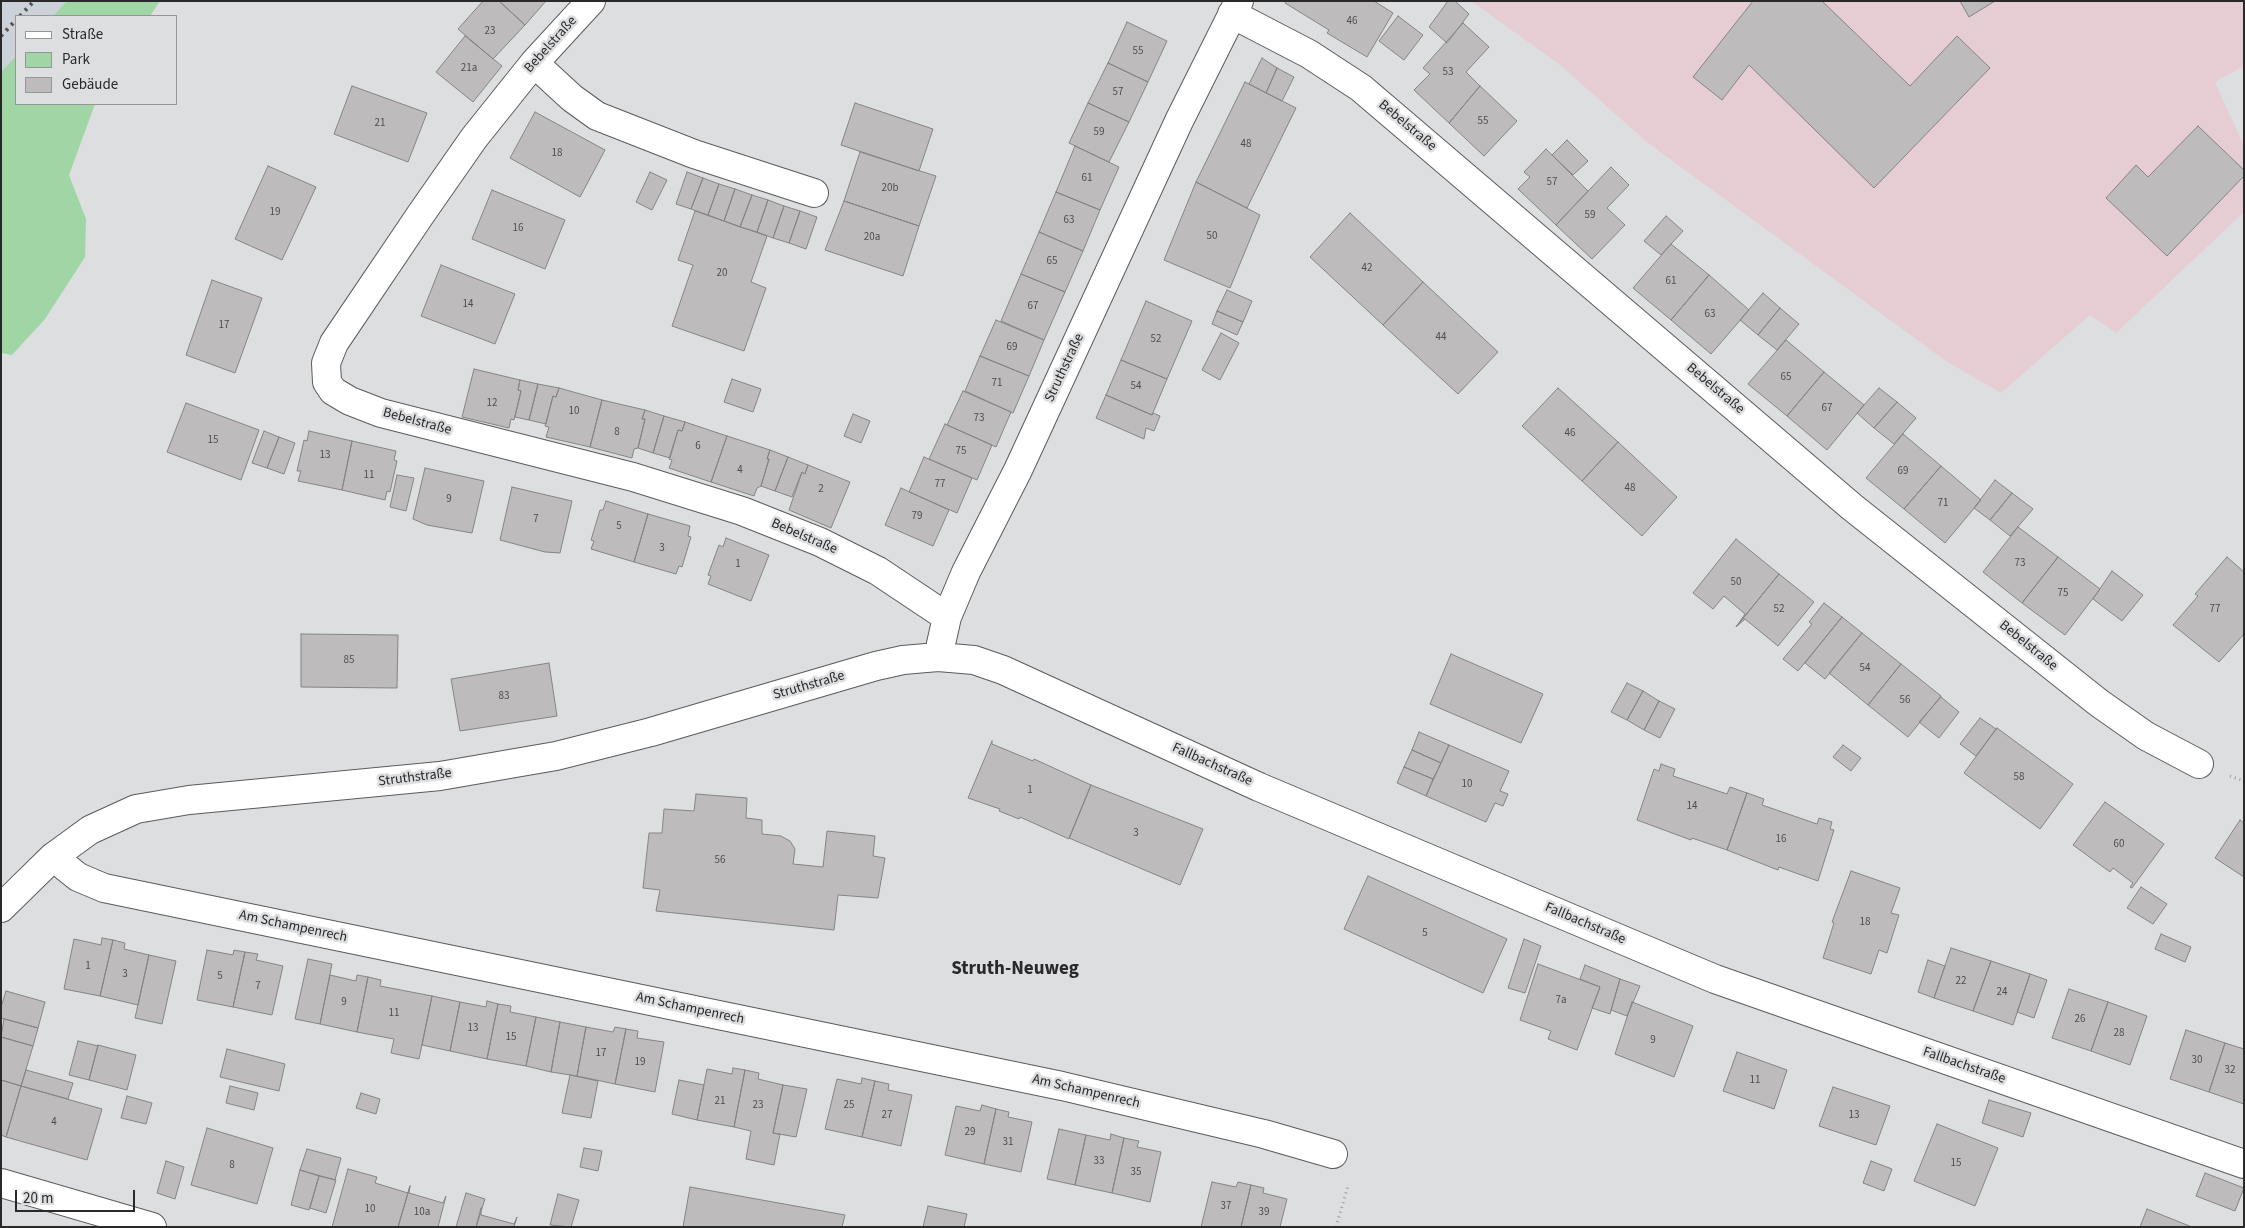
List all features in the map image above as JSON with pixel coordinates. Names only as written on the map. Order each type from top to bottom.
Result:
[{"type":"street","name":"Bebelstraße","points":[[591,1],[534,63],[474,138],[334,343],[326,363],[327,382],[333,391],[350,401],[380,413],[633,477],[742,511],[820,542],[878,572],[947,617]]},
{"type":"street","name":"Bebelstraße","points":[[1236,8],[1361,88],[1852,506],[2099,703],[2146,736],[2199,764]]},
{"type":"street","name":"Struthstraße","points":[[1,908],[52,856],[90,830],[136,809],[189,800],[440,776],[556,756],[651,732],[876,666],[903,660],[938,658],[947,617],[966,572],[1018,470],[1179,121],[1236,8]]},
{"type":"street","points":[[534,63],[572,98],[597,116],[694,154],[814,193]]},
{"type":"street","name":"Fallbachstraße","points":[[938,658],[974,660],[1003,670],[1259,787],[1715,979],[2244,1164]]},
{"type":"street","name":"Am Schampenrech","points":[[52,856],[78,877],[104,888],[1062,1086],[1264,1134],[1333,1154]]},
{"type":"street","points":[[1,1183],[152,1227]]},
{"type":"shaded area","points":[[1,1],[67,1],[54,15],[15,15],[15,57],[1,72]]},
{"type":"shaded area","points":[[1471,1],[2244,1],[2244,66],[2215,82],[2244,146],[2244,212],[2116,333],[2090,315],[2001,393],[1946,361],[1648,143],[1559,64]]},
{"type":"green space","points":[[67,1],[160,1],[151,15],[54,15]]},
{"type":"green space","points":[[15,57],[15,105],[95,105],[69,175],[86,219],[85,257],[45,319],[12,355],[1,353],[1,72]]},
{"type":"building","points":[[483,1],[499,1],[525,25],[493,59],[458,29]]},
{"type":"building","points":[[499,1],[546,1],[525,25]]},
{"type":"building","points":[[1286,1],[1374,1],[1393,13],[1367,57],[1327,33],[1329,30],[1285,3]]},
{"type":"building","points":[[1448,1],[1455,1],[1469,14],[1447,43],[1429,27]]},
{"type":"building","points":[[1753,1],[1822,1],[1910,86],[1957,36],[1990,68],[1874,188],[1749,65],[1722,100],[1693,77]]},
{"type":"building","points":[[1960,1],[1995,1],[1969,17]]},
{"type":"building","points":[[1398,16],[1423,35],[1404,60],[1379,41]]},
{"type":"building","points":[[1127,22],[1167,41],[1148,82],[1108,63]]},
{"type":"building","points":[[1463,23],[1489,47],[1466,72],[1480,86],[1449,123],[1414,90],[1430,74],[1423,68]]},
{"type":"building","points":[[465,36],[502,66],[473,102],[436,72]]},
{"type":"building","points":[[1262,58],[1277,68],[1266,93],[1249,84]]},
{"type":"building","points":[[1108,63],[1148,82],[1129,122],[1088,103]]},
{"type":"building","points":[[1277,68],[1294,77],[1282,101],[1266,93]]},
{"type":"building","points":[[1245,82],[1296,108],[1247,208],[1196,182]]},
{"type":"building","points":[[352,86],[427,113],[408,162],[334,134]]},
{"type":"building","points":[[1480,86],[1517,121],[1484,156],[1449,123]]},
{"type":"building","points":[[855,103],[933,129],[919,171],[841,145]]},
{"type":"building","points":[[1088,103],[1129,122],[1109,162],[1069,143]]},
{"type":"building","points":[[535,112],[605,150],[580,197],[510,158]]},
{"type":"building","points":[[2198,126],[2244,170],[2244,176],[2167,256],[2106,198],[2136,165],[2148,177]]},
{"type":"building","points":[[1567,140],[1588,161],[1573,175],[1552,155]]},
{"type":"building","points":[[1075,146],[1119,167],[1100,210],[1056,192]]},
{"type":"building","points":[[1546,149],[1588,191],[1556,225],[1518,189],[1530,177],[1524,172]]},
{"type":"building","points":[[860,152],[936,176],[919,226],[844,201]]},
{"type":"building","points":[[268,166],[316,187],[282,260],[235,239]]},
{"type":"building","points":[[1611,167],[1629,185],[1607,208],[1625,225],[1592,259],[1556,225]]},
{"type":"building","points":[[650,172],[667,180],[652,210],[636,202]]},
{"type":"building","points":[[687,172],[703,178],[691,209],[676,204]]},
{"type":"building","points":[[703,178],[719,184],[708,215],[691,209]]},
{"type":"building","points":[[1196,182],[1260,215],[1230,288],[1164,260]]},
{"type":"building","points":[[719,184],[735,189],[724,221],[708,215]]},
{"type":"building","points":[[735,189],[752,195],[740,227],[724,221]]},
{"type":"building","points":[[492,190],[565,220],[545,269],[472,239]]},
{"type":"building","points":[[1056,192],[1100,210],[1083,251],[1039,232]]},
{"type":"building","points":[[752,195],[768,200],[757,232],[740,227]]},
{"type":"building","points":[[768,200],[784,206],[773,238],[757,232]]},
{"type":"building","points":[[844,201],[919,226],[903,276],[825,250]]},
{"type":"building","points":[[784,206],[800,211],[789,243],[773,238]]},
{"type":"building","points":[[695,211],[767,236],[751,282],[766,288],[744,351],[672,326],[693,265],[678,260]]},
{"type":"building","points":[[800,211],[817,217],[806,249],[789,243]]},
{"type":"building","points":[[1350,213],[1423,282],[1383,325],[1310,257]]},
{"type":"building","points":[[1666,216],[1683,231],[1661,255],[1644,241]]},
{"type":"building","points":[[1039,232],[1083,251],[1065,292],[1021,274]]},
{"type":"building","points":[[1671,244],[1709,275],[1671,320],[1633,288]]},
{"type":"building","points":[[441,265],[515,294],[495,344],[421,316]]},
{"type":"building","points":[[1021,274],[1065,292],[1044,340],[1001,321]]},
{"type":"building","points":[[1709,275],[1749,310],[1711,354],[1671,320]]},
{"type":"building","points":[[212,280],[262,298],[235,373],[186,355]]},
{"type":"building","points":[[1423,282],[1498,352],[1458,394],[1383,325]]},
{"type":"building","points":[[1227,290],[1252,301],[1243,322],[1217,311]]},
{"type":"building","points":[[1763,293],[1780,308],[1758,335],[1740,320]]},
{"type":"building","points":[[1146,301],[1192,321],[1167,379],[1121,360]]},
{"type":"building","points":[[1780,308],[1799,324],[1777,350],[1758,335]]},
{"type":"building","points":[[1217,311],[1243,322],[1237,335],[1212,324]]},
{"type":"building","points":[[996,320],[1044,340],[1029,376],[980,356]]},
{"type":"building","points":[[1221,333],[1239,343],[1220,380],[1202,370]]},
{"type":"building","points":[[1786,340],[1824,372],[1787,416],[1748,384]]},
{"type":"building","points":[[980,356],[1029,376],[1013,413],[965,391]]},
{"type":"building","points":[[1121,360],[1167,379],[1152,415],[1106,395]]},
{"type":"building","points":[[474,369],[520,380],[518,390],[521,391],[514,420],[511,419],[509,428],[462,417]]},
{"type":"building","points":[[1824,372],[1864,405],[1827,450],[1787,416]]},
{"type":"building","points":[[732,379],[761,389],[753,412],[724,402]]},
{"type":"building","points":[[520,380],[538,384],[529,420],[515,417],[521,391],[518,390]]},
{"type":"building","points":[[538,384],[559,388],[556,397],[553,396],[546,424],[529,420]]},
{"type":"building","points":[[559,388],[602,400],[590,447],[546,437],[549,427],[545,426],[553,396],[556,397]]},
{"type":"building","points":[[1558,388],[1618,442],[1582,481],[1522,426]]},
{"type":"building","points":[[1879,388],[1897,402],[1874,428],[1857,413]]},
{"type":"building","points":[[963,391],[1011,412],[996,447],[947,425]]},
{"type":"building","points":[[1106,395],[1152,415],[1153,413],[1160,416],[1154,431],[1146,428],[1144,439],[1096,418]]},
{"type":"building","points":[[602,400],[645,410],[642,419],[645,419],[638,448],[634,449],[632,458],[590,447]]},
{"type":"building","points":[[1897,402],[1916,418],[1894,444],[1874,428]]},
{"type":"building","points":[[186,403],[259,430],[241,480],[167,452]]},
{"type":"building","points":[[645,410],[664,416],[653,453],[638,448],[645,419],[642,419]]},
{"type":"building","points":[[853,414],[870,421],[861,443],[844,436]]},
{"type":"building","points":[[664,416],[685,422],[682,431],[678,430],[670,458],[653,453]]},
{"type":"building","points":[[685,422],[727,436],[711,482],[669,468],[672,460],[669,459],[678,430],[682,431]]},
{"type":"building","points":[[945,424],[992,445],[977,480],[929,459]]},
{"type":"building","points":[[264,431],[279,437],[267,468],[252,463]]},
{"type":"building","points":[[309,431],[352,441],[342,490],[298,481],[301,471],[297,471],[304,440],[307,441]]},
{"type":"building","points":[[1903,434],[1941,466],[1904,509],[1866,478]]},
{"type":"building","points":[[727,436],[770,450],[761,486],[757,488],[754,496],[711,482]]},
{"type":"building","points":[[279,437],[295,443],[284,474],[267,468]]},
{"type":"building","points":[[352,441],[396,451],[394,460],[397,461],[390,492],[387,491],[385,500],[342,490]]},
{"type":"building","points":[[1618,442],[1677,497],[1642,536],[1582,481]]},
{"type":"building","points":[[770,450],[788,457],[775,491],[761,486]]},
{"type":"building","points":[[788,457],[808,465],[805,474],[802,472],[792,497],[775,491]]},
{"type":"building","points":[[924,457],[972,478],[957,513],[909,492]]},
{"type":"building","points":[[808,465],[850,482],[831,528],[789,510],[802,472],[805,474]]},
{"type":"building","points":[[1941,466],[1981,500],[1945,543],[1904,509]]},
{"type":"building","points":[[425,468],[484,481],[472,533],[427,525],[413,519]]},
{"type":"building","points":[[397,475],[414,478],[406,511],[390,507]]},
{"type":"building","points":[[1995,480],[2012,493],[1990,520],[1974,508]]},
{"type":"building","points":[[512,487],[572,501],[560,553],[545,552],[500,540]]},
{"type":"building","points":[[901,488],[949,510],[933,546],[885,525]]},
{"type":"building","points":[[2012,493],[2033,509],[2010,536],[1990,520]]},
{"type":"building","points":[[606,501],[648,514],[634,562],[591,549],[594,541],[591,540],[600,510],[603,510]]},
{"type":"building","points":[[648,514],[690,526],[688,536],[691,537],[682,567],[679,566],[676,574],[634,562]]},
{"type":"building","points":[[2018,527],[2058,557],[2022,603],[1983,572]]},
{"type":"building","points":[[726,538],[769,555],[751,601],[708,584],[711,576],[708,575],[719,545],[723,547]]},
{"type":"building","points":[[1736,539],[1779,574],[1736,627],[1745,614],[1724,596],[1713,609],[1693,593]]},
{"type":"building","points":[[2058,557],[2100,589],[2065,635],[2022,603]]},
{"type":"building","points":[[2227,557],[2244,572],[2244,634],[2219,662],[2173,625],[2198,596],[2195,594]]},
{"type":"building","points":[[2112,571],[2143,595],[2122,621],[2093,599]]},
{"type":"building","points":[[1779,574],[1814,602],[1778,646],[1745,619],[1736,627]]},
{"type":"building","points":[[1824,603],[1842,617],[1798,671],[1783,659],[1812,624],[1809,622]]},
{"type":"building","points":[[1842,617],[1862,633],[1825,679],[1805,663]]},
{"type":"building","points":[[1862,633],[1901,664],[1868,705],[1829,673]]},
{"type":"building","points":[[301,634],[398,635],[397,688],[301,687]]},
{"type":"building","points":[[1451,654],[1543,694],[1521,743],[1430,704]]},
{"type":"building","points":[[549,663],[557,716],[460,731],[451,679]]},
{"type":"building","points":[[1901,664],[1941,696],[1908,737],[1868,705]]},
{"type":"building","points":[[1627,683],[1643,691],[1627,720],[1611,712]]},
{"type":"building","points":[[1643,691],[1659,701],[1644,730],[1627,720]]},
{"type":"building","points":[[1941,697],[1959,712],[1939,738],[1919,722]]},
{"type":"building","points":[[1659,701],[1675,709],[1660,738],[1644,730]]},
{"type":"building","points":[[1980,718],[1996,729],[1976,756],[1960,744]]},
{"type":"building","points":[[1997,728],[2073,784],[2040,829],[1964,773]]},
{"type":"building","points":[[1419,732],[1449,745],[1441,763],[1412,750]]},
{"type":"building","points":[[992,741],[992,744],[1033,761],[1034,759],[1091,785],[1069,839],[1020,817],[1019,819],[999,811],[1000,809],[968,798]]},
{"type":"building","points":[[1449,745],[1509,771],[1500,791],[1508,794],[1503,806],[1495,803],[1486,822],[1426,796]]},
{"type":"building","points":[[1843,745],[1861,758],[1851,771],[1833,757]]},
{"type":"building","points":[[1412,750],[1441,763],[1433,779],[1404,767]]},
{"type":"building","points":[[1661,764],[1675,769],[1673,776],[1727,794],[1730,787],[1747,793],[1727,850],[1692,838],[1691,840],[1637,820],[1654,769],[1659,771]]},
{"type":"building","points":[[1404,767],[1433,779],[1426,796],[1397,783]]},
{"type":"building","points":[[1091,785],[1203,829],[1180,885],[1069,838]]},
{"type":"building","points":[[1747,793],[1764,799],[1762,805],[1817,824],[1819,818],[1832,822],[1830,829],[1834,830],[1818,881],[1779,867],[1778,870],[1727,850]]},
{"type":"building","points":[[696,794],[747,798],[746,818],[762,820],[762,834],[781,836],[790,841],[795,849],[793,864],[823,867],[827,831],[875,836],[873,856],[885,858],[878,898],[838,895],[834,930],[656,911],[660,890],[643,888],[649,833],[662,833],[664,809],[694,811]]},
{"type":"building","points":[[2105,802],[2164,844],[2132,888],[2130,887],[2133,883],[2113,868],[2110,872],[2073,845]]},
{"type":"building","points":[[2240,820],[2244,823],[2244,877],[2215,858]]},
{"type":"building","points":[[1851,871],[1900,888],[1891,913],[1899,915],[1887,953],[1879,950],[1871,974],[1823,958],[1834,923],[1832,922]]},
{"type":"building","points":[[1368,876],[1507,939],[1483,993],[1344,929]]},
{"type":"building","points":[[2141,887],[2167,904],[2153,924],[2127,908]]},
{"type":"building","points":[[2161,934],[2191,947],[2185,962],[2155,949]]},
{"type":"building","points":[[102,938],[113,940],[100,996],[64,989],[74,939],[101,945]]},
{"type":"building","points":[[1524,939],[1541,946],[1525,993],[1508,988]]},
{"type":"building","points":[[113,940],[125,943],[124,949],[149,955],[138,1005],[100,996]]},
{"type":"building","points":[[1951,948],[1991,961],[1973,1011],[1934,998]]},
{"type":"building","points":[[207,950],[233,955],[234,950],[245,952],[233,1007],[197,1000]]},
{"type":"building","points":[[245,952],[258,954],[256,960],[283,966],[272,1015],[233,1007]]},
{"type":"building","points":[[149,955],[176,961],[162,1024],[135,1018]]},
{"type":"building","points":[[308,959],[332,964],[320,1024],[295,1019]]},
{"type":"building","points":[[1928,960],[1945,966],[1934,998],[1918,992]]},
{"type":"building","points":[[1991,961],[2030,974],[2013,1025],[1973,1011]]},
{"type":"building","points":[[1538,964],[1600,987],[1577,1050],[1548,1039],[1551,1031],[1520,1020]]},
{"type":"building","points":[[1585,965],[1620,979],[1610,1014],[1592,1008],[1600,987],[1580,979]]},
{"type":"building","points":[[2030,974],[2047,980],[2034,1018],[2017,1012]]},
{"type":"building","points":[[330,975],[356,981],[357,975],[368,977],[357,1032],[320,1024]]},
{"type":"building","points":[[368,977],[381,980],[380,986],[432,996],[419,1059],[391,1053],[394,1039],[357,1032]]},
{"type":"building","points":[[1620,979],[1640,986],[1627,1016],[1611,1010]]},
{"type":"building","points":[[2069,989],[2108,1002],[2091,1051],[2052,1038]]},
{"type":"building","points":[[6,991],[45,1002],[38,1028],[1,1018],[1,1007]]},
{"type":"building","points":[[432,996],[460,1002],[450,1051],[422,1045]]},
{"type":"building","points":[[487,1001],[498,1004],[487,1059],[450,1051],[460,1002],[486,1007]]},
{"type":"building","points":[[1632,1002],[1693,1026],[1674,1077],[1615,1054]]},
{"type":"building","points":[[2108,1002],[2147,1016],[2130,1065],[2091,1051]]},
{"type":"building","points":[[498,1004],[511,1006],[510,1012],[536,1017],[526,1066],[487,1059]]},
{"type":"building","points":[[536,1017],[560,1022],[551,1072],[526,1066]]},
{"type":"building","points":[[4,1019],[38,1028],[33,1046],[1,1037]]},
{"type":"building","points":[[560,1022],[586,1027],[577,1076],[551,1072]]},
{"type":"building","points":[[586,1027],[613,1032],[615,1027],[626,1029],[615,1084],[577,1076]]},
{"type":"building","points":[[626,1029],[638,1031],[637,1038],[664,1042],[655,1092],[615,1084]]},
{"type":"building","points":[[2186,1030],[2225,1043],[2209,1092],[2170,1079]]},
{"type":"building","points":[[1,1037],[33,1046],[21,1086],[1,1080]]},
{"type":"building","points":[[78,1041],[98,1046],[89,1080],[69,1075]]},
{"type":"building","points":[[2225,1043],[2244,1049],[2244,1104],[2209,1092]]},
{"type":"building","points":[[98,1045],[136,1055],[127,1090],[89,1080]]},
{"type":"building","points":[[227,1049],[285,1064],[279,1091],[220,1077]]},
{"type":"building","points":[[1737,1052],[1787,1070],[1774,1109],[1723,1091]]},
{"type":"building","points":[[733,1068],[745,1070],[734,1127],[697,1120],[707,1069],[732,1074]]},
{"type":"building","points":[[26,1070],[73,1083],[68,1099],[21,1086]]},
{"type":"building","points":[[745,1070],[759,1073],[758,1079],[783,1085],[773,1133],[780,1134],[774,1165],[746,1159],[751,1131],[734,1127]]},
{"type":"building","points":[[570,1075],[598,1081],[591,1118],[562,1113]]},
{"type":"building","points":[[862,1078],[875,1081],[862,1137],[825,1129],[837,1079],[861,1084]]},
{"type":"building","points":[[1,1080],[21,1086],[6,1137],[1,1135]]},
{"type":"building","points":[[679,1080],[704,1085],[697,1120],[672,1114]]},
{"type":"building","points":[[875,1081],[889,1084],[888,1090],[912,1095],[901,1146],[862,1137]]},
{"type":"building","points":[[783,1085],[807,1089],[796,1137],[773,1133]]},
{"type":"building","points":[[21,1086],[102,1109],[87,1160],[6,1137]]},
{"type":"building","points":[[230,1086],[258,1093],[254,1110],[226,1103]]},
{"type":"building","points":[[1833,1087],[1890,1106],[1876,1145],[1819,1126]]},
{"type":"building","points":[[361,1093],[380,1099],[376,1114],[356,1108]]},
{"type":"building","points":[[127,1096],[152,1103],[146,1124],[121,1118]]},
{"type":"building","points":[[1989,1100],[2031,1113],[2023,1137],[1982,1123]]},
{"type":"building","points":[[982,1105],[996,1109],[984,1164],[945,1155],[956,1106],[980,1111]]},
{"type":"building","points":[[996,1109],[1009,1112],[1008,1117],[1032,1122],[1021,1172],[984,1164]]},
{"type":"building","points":[[1937,1124],[1998,1148],[1975,1206],[1914,1181]]},
{"type":"building","points":[[207,1128],[273,1148],[257,1204],[191,1185]]},
{"type":"building","points":[[1059,1129],[1086,1135],[1075,1185],[1047,1179]]},
{"type":"building","points":[[1111,1134],[1124,1138],[1112,1193],[1075,1185],[1086,1135],[1110,1140]]},
{"type":"building","points":[[1124,1138],[1139,1141],[1137,1147],[1161,1152],[1150,1202],[1112,1193]]},
{"type":"building","points":[[584,1148],[602,1151],[598,1171],[580,1167]]},
{"type":"building","points":[[307,1149],[341,1158],[335,1180],[300,1170]]},
{"type":"building","points":[[166,1161],[184,1167],[175,1199],[157,1193]]},
{"type":"building","points":[[1871,1161],[1892,1169],[1884,1191],[1863,1183]]},
{"type":"building","points":[[348,1169],[377,1177],[375,1183],[408,1193],[398,1227],[332,1227]]},
{"type":"building","points":[[300,1170],[319,1176],[309,1210],[291,1205]]},
{"type":"building","points":[[2205,1173],[2244,1188],[2235,1211],[2196,1196]]},
{"type":"building","points":[[319,1176],[336,1180],[326,1213],[310,1208]]},
{"type":"building","points":[[1212,1182],[1236,1187],[1238,1182],[1251,1185],[1241,1227],[1201,1227]]},
{"type":"building","points":[[1251,1185],[1264,1188],[1263,1193],[1287,1199],[1280,1227],[1241,1227]]},
{"type":"building","points":[[410,1186],[409,1193],[443,1203],[446,1196],[438,1227],[398,1227]]},
{"type":"building","points":[[690,1187],[845,1215],[842,1227],[683,1227]]},
{"type":"building","points":[[466,1193],[485,1199],[476,1227],[456,1227]]},
{"type":"building","points":[[558,1194],[579,1200],[571,1227],[550,1225]]},
{"type":"building","points":[[928,1206],[967,1214],[964,1227],[923,1227]]},
{"type":"building","points":[[481,1208],[481,1215],[514,1224],[517,1217],[514,1227],[476,1227]]},
{"type":"building","points":[[2147,1209],[2192,1227],[2140,1227]]},
{"type":"railway","points":[[21,15],[34,1]]},
{"type":"railway","points":[[1,36],[15,21]]},
{"type":"district","name":"Struth-Neuweg","points":[[1015,970]]}]
